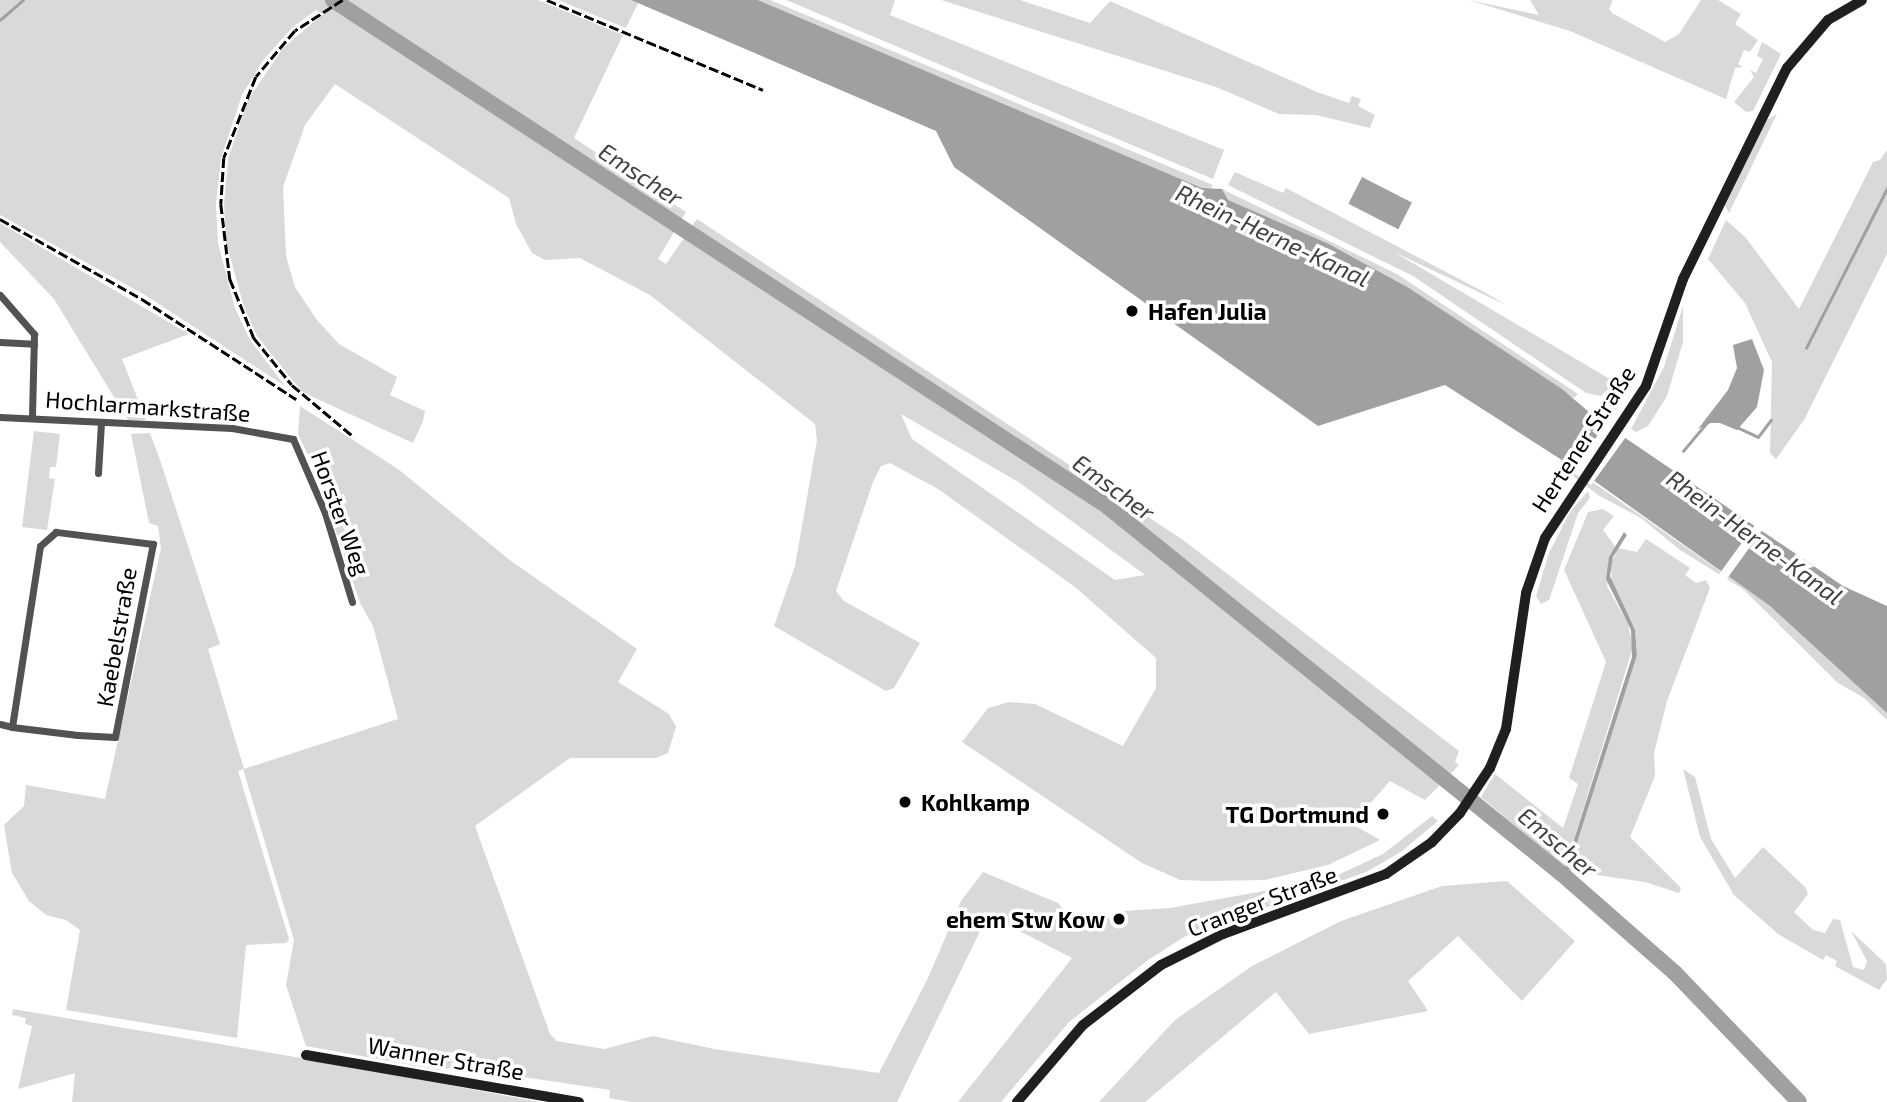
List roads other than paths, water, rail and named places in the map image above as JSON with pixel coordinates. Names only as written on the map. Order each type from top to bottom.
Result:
[{"type":"main road","name":"Hertener Straße","points":[[1490,768],[1510,714],[1531,574],[1554,520],[1623,422],[1653,370],[1695,253],[1787,68],[1843,4],[1857,1]]},
{"type":"main road","name":"Cranger Straße","points":[[1017,1102],[1083,1026],[1161,965],[1223,934],[1386,874],[1432,842],[1460,813],[1490,768]]},
{"type":"main road","name":"Wanner Straße","points":[[306,1055],[579,1102]]},
{"type":"street","points":[[0,295],[27,323],[34,344],[32,418]]},
{"type":"street","points":[[0,342],[34,344]]},
{"type":"street","name":"Hochlarmarkstraße","points":[[0,417],[232,428],[293,439]]},
{"type":"street","points":[[98,473],[101,422]]},
{"type":"street","name":"Horster Weg","points":[[293,439],[325,513],[352,602]]},
{"type":"street","name":"Kaebelstraße","points":[[56,531],[153,544],[115,737],[12,727],[40,545],[56,531]]},
{"type":"street","points":[[0,724],[12,727]]},
{"type":"water","name":"Rhein-Herne-Kanal","points":[[631,0],[758,0],[1202,188],[1222,189],[1228,200],[1327,243],[1409,288],[1562,389],[1596,418],[1843,586],[1887,606],[1887,713],[1770,606],[1593,480],[1445,385],[1318,426],[954,167],[936,131]]},
{"type":"water","points":[[1362,177],[1412,202],[1398,229],[1348,204]]},
{"type":"water","points":[[1752,339],[1764,370],[1757,407],[1737,430],[1715,421],[1698,429],[1728,390],[1737,368],[1733,345]]},
{"type":"water","points":[[1624,532],[1627,535],[1613,557],[1610,576],[1635,630],[1637,655],[1568,871],[1565,868],[1632,657],[1631,630],[1606,579],[1609,557]]},
{"type":"waterway","points":[[0,20],[23,0]]},
{"type":"waterway","name":"Emscher","points":[[333,0],[1107,506],[1562,874],[1674,972],[1799,1102]]},
{"type":"waterway","points":[[1806,348],[1887,188]]},
{"type":"waterway","points":[[1683,451],[1707,422],[1726,422],[1758,437],[1771,420]]},
{"type":"waterway","name":"Emscher","points":[[1562,874],[1567,868]]},
{"type":"railway","points":[[343,0],[295,31],[256,77],[224,158],[221,204],[230,279],[254,338],[292,385],[354,437]]},
{"type":"railway","points":[[547,0],[763,90]]},
{"type":"railway","points":[[0,219],[142,299],[296,399]]},
{"type":"place","name":"Hafen Julia","points":[[1132,311]]},
{"type":"place","name":"Kohlkamp","points":[[905,802]]},
{"type":"place","name":"TG Dortmund","points":[[1383,814]]},
{"type":"place","name":"ehem Stw Kow","points":[[1119,919]]}]
